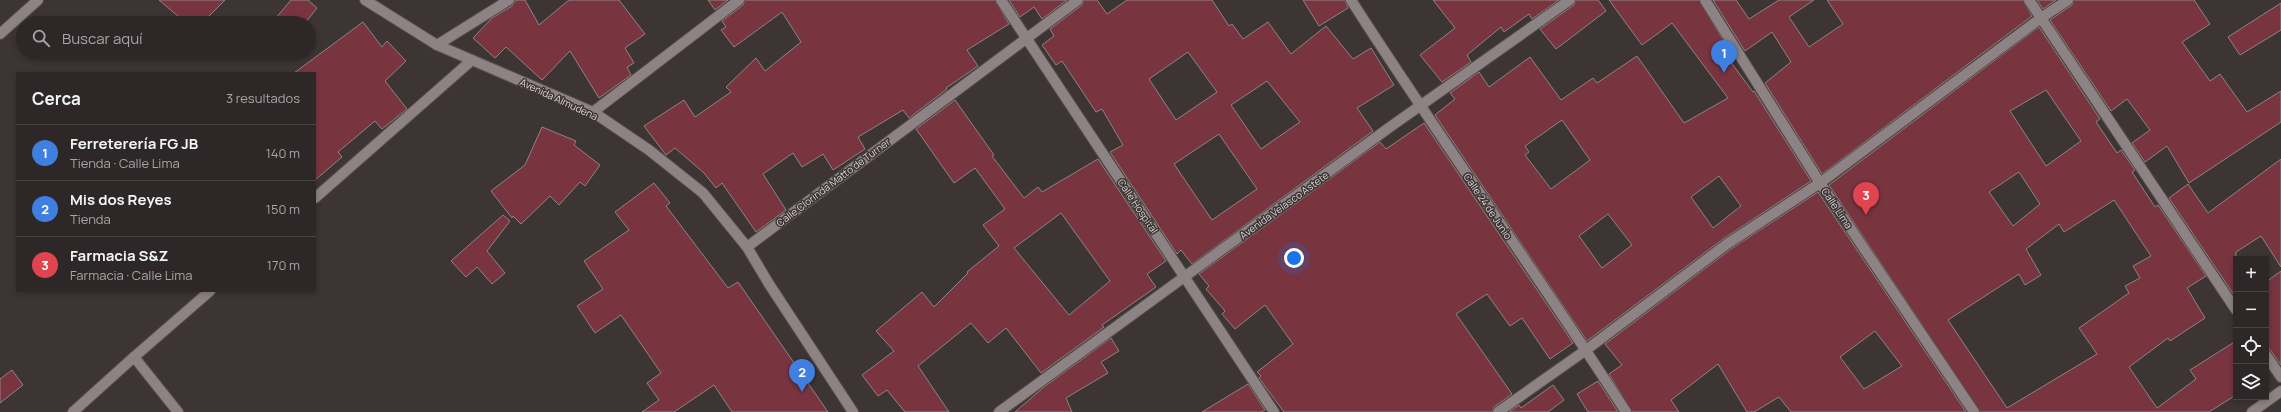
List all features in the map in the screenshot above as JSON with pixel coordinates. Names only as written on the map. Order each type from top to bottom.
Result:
[{"type":"street","points":[[20,16],[38,0]]},
{"type":"street","name":"Avenida Almudena","points":[[365,0],[437,45],[593,112],[649,150],[703,193],[747,247]]},
{"type":"street","points":[[437,45],[509,0]]},
{"type":"street","points":[[593,112],[739,0]]},
{"type":"street","name":"Calle Hospital","points":[[1001,0],[1025,38],[1186,276],[1274,412]]},
{"type":"street","name":"Calle Clorinda Matto de Turner","points":[[747,247],[1025,38],[1078,0]]},
{"type":"street","name":"Calle 24 de Junio","points":[[1351,0],[1420,106],[1586,350],[1626,412]]},
{"type":"street","name":"Avenida Velasco Astete","points":[[999,412],[1420,106],[1570,0]]},
{"type":"street","name":"Calle Lima","points":[[1705,0],[1820,183],[1974,412]]},
{"type":"street","points":[[2029,0],[2233,306]]},
{"type":"street","points":[[1498,412],[1586,350],[1728,244],[1820,183],[2041,18],[2068,0]]},
{"type":"street","points":[[0,34],[16,20]]},
{"type":"street","points":[[316,197],[472,60]]},
{"type":"street","points":[[747,247],[769,284],[853,412]]},
{"type":"street","points":[[73,412],[209,292]]},
{"type":"street","points":[[134,357],[178,412]]},
{"type":"street","points":[[2269,359],[2281,377]]},
{"type":"street","points":[[2252,412],[2281,391]]},
{"type":"building","points":[[159,0],[225,0],[209,16],[178,16]]},
{"type":"building","points":[[291,0],[308,0],[317,8],[311,16],[278,16]]},
{"type":"building","points":[[516,0],[525,0],[539,25],[569,0],[619,0],[645,34],[625,48],[634,63],[627,67],[631,75],[599,98],[570,51],[542,80],[506,47],[495,58],[473,38],[492,18],[512,6]]},
{"type":"building","points":[[708,0],[728,0],[715,10]]},
{"type":"building","points":[[745,0],[995,0],[1009,24],[967,50],[978,66],[946,88],[947,89],[909,118],[903,110],[858,137],[865,149],[833,170],[823,154],[802,167],[793,153],[763,174],[786,210],[756,232],[722,183],[716,188],[704,173],[675,148],[666,155],[644,126],[684,100],[695,117],[731,92],[726,87],[756,58],[765,71],[801,42],[782,12],[734,47],[721,30],[726,27],[722,21],[743,5]]},
{"type":"building","points":[[1009,0],[1067,0],[1042,19],[1034,7],[1020,17]]},
{"type":"building","points":[[1084,0],[1097,0],[1107,14],[1127,0],[1212,0],[1229,26],[1232,24],[1243,39],[1268,22],[1291,54],[1326,26],[1353,59],[1371,48],[1394,85],[1357,108],[1373,131],[1192,264],[1181,250],[1177,254],[1110,152],[1123,145],[1102,109],[1096,112],[1062,61],[1056,65],[1042,45],[1054,36],[1050,29],[1082,5]],"holes":[[[1188,52],[1217,92],[1176,120],[1149,79]],[[1267,81],[1300,122],[1261,149],[1231,105]],[[1219,134],[1257,189],[1212,220],[1174,164]]]},
{"type":"building","points":[[1303,0],[1345,0],[1348,8],[1319,26]]},
{"type":"building","points":[[1433,0],[1559,0],[1532,19],[1529,14],[1504,32],[1501,27],[1467,55],[1471,62],[1442,82],[1420,55],[1455,28]]},
{"type":"building","points":[[1576,0],[1598,0],[1606,11],[1556,49],[1540,29],[1574,5]]},
{"type":"building","points":[[1609,0],[1699,0],[1734,58],[1730,61],[1753,92],[1754,91],[1811,181],[1723,239],[1587,341],[1435,115],[1455,99],[1450,93],[1479,72],[1489,87],[1530,57],[1561,100],[1593,78],[1597,83],[1637,56],[1684,123],[1728,98],[1672,23],[1642,45]],"holes":[[[1562,120],[1590,160],[1551,189],[1525,155],[1529,152],[1525,146]],[[1719,176],[1741,206],[1713,228],[1691,197]],[[1608,214],[1632,245],[1602,268],[1579,236]]]},
{"type":"building","points":[[1713,0],[1736,0],[1749,19],[1779,0],[1814,0],[1789,17],[1809,47],[1843,24],[1827,0],[2023,0],[2032,16],[1822,174],[1765,83],[1791,62],[1772,32],[1745,51]]},
{"type":"building","points":[[2037,0],[2056,0],[2043,9]]},
{"type":"building","points":[[2074,0],[2194,0],[2210,24],[2182,42],[2210,81],[2220,74],[2247,112],[2281,91],[2281,122],[2189,183],[2167,146],[2145,162],[2132,143],[2150,130],[2127,99],[2111,111],[2050,20],[2072,5]]},
{"type":"building","points":[[2281,3],[2281,30],[2240,55],[2228,37]]},
{"type":"building","points":[[363,22],[382,47],[387,41],[406,61],[385,81],[407,109],[382,129],[375,121],[338,152],[342,157],[316,179],[316,72],[295,72],[312,60],[316,60],[316,57]]},
{"type":"building","points":[[2039,27],[2100,119],[2096,122],[2117,153],[2121,150],[2135,170],[2132,172],[2155,207],[2158,205],[2206,276],[2187,288],[2205,318],[2170,341],[2168,338],[2129,367],[2157,408],[2196,379],[2190,370],[2233,343],[2233,397],[2209,412],[1980,412],[1829,185]],"holes":[[[2046,90],[2081,141],[2046,166],[2010,111]],[[2019,172],[2040,204],[2013,226],[1989,192]],[[2114,200],[2151,256],[2133,266],[2140,278],[2125,286],[2129,293],[2079,328],[2097,354],[2007,408],[1948,320],[2019,274],[2025,285],[2041,275],[2026,249],[2059,224],[2064,232]]]},
{"type":"building","points":[[955,100],[994,155],[992,156],[1024,198],[1038,187],[1042,192],[1098,159],[1166,261],[1147,274],[1156,287],[1102,325],[1104,327],[1041,373],[1006,328],[988,343],[971,323],[918,366],[949,412],[905,412],[887,390],[878,396],[862,375],[894,351],[876,331],[922,292],[934,307],[968,273],[967,272],[999,246],[983,225],[1005,209],[975,168],[954,183],[916,129]],"holes":[[[1061,213],[1110,281],[1069,315],[1014,248]]]},
{"type":"building","points":[[1424,123],[1573,343],[1550,359],[1522,318],[1510,326],[1487,294],[1456,314],[1512,394],[1494,407],[1492,412],[1284,412],[1259,378],[1261,376],[1257,372],[1293,344],[1265,305],[1235,329],[1222,314],[1225,311],[1206,289],[1209,286],[1199,274],[1380,142],[1386,149]]},
{"type":"building","points":[[542,127],[576,141],[574,145],[600,165],[585,186],[580,182],[559,205],[550,196],[521,224],[513,216],[512,218],[491,191],[525,165]]},
{"type":"building","points":[[2281,159],[2281,267],[2261,236],[2236,252],[2236,256],[2233,256],[2233,294],[2169,198],[2188,184],[2208,213]]},
{"type":"building","points":[[654,183],[670,203],[666,206],[728,288],[738,282],[828,412],[732,412],[714,385],[674,412],[642,412],[659,400],[647,383],[661,373],[621,315],[595,333],[577,306],[603,289],[584,261],[629,230],[615,212]]},
{"type":"building","points":[[1818,192],[1966,412],[1791,412],[1779,397],[1754,412],[1747,412],[1718,364],[1671,400],[1679,412],[1632,412],[1609,374],[1622,365],[1605,344],[1731,249]],"holes":[[[1875,331],[1902,366],[1864,389],[1840,357]]]},
{"type":"building","points":[[503,215],[510,221],[487,251],[505,273],[492,284],[477,267],[466,277],[451,261]]},
{"type":"building","points":[[2281,271],[2281,365],[2269,348],[2269,280]]},
{"type":"building","points":[[1111,338],[1119,351],[1101,362],[1108,373],[1066,398],[1072,412],[1015,412],[1044,387]]},
{"type":"building","points":[[12,370],[23,385],[0,403],[0,379]]},
{"type":"building","points":[[1598,381],[1618,412],[1588,412],[1577,394]]},
{"type":"building","points":[[1248,384],[1265,410],[1261,412],[1202,412]]},
{"type":"building","points":[[1553,385],[1564,400],[1548,412],[1509,412],[1519,405],[1521,408]]},
{"type":"place","name":"Ferreterería FG JB","points":[[1724,73]]},
{"type":"place","name":"Farmacia S&Z","points":[[1866,215]]},
{"type":"place","name":"Mis dos Reyes","points":[[802,392]]}]
